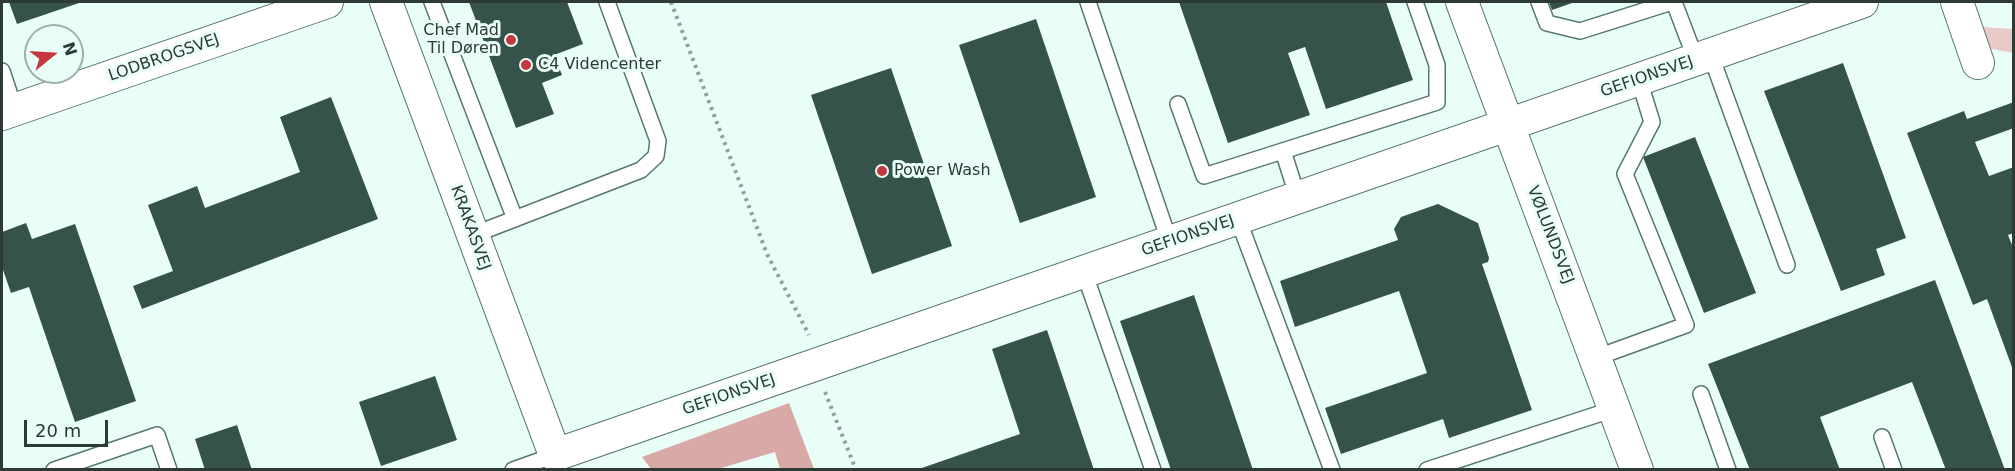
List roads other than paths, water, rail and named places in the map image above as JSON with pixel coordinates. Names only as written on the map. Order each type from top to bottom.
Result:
[{"type":"street","name":"LODBROGSVEJ","points":[[8,112],[327,2]]},
{"type":"street","name":"KRAKASVEJ","points":[[386,2],[555,455]]},
{"type":"street","name":"VØLUNDSVEJ","points":[[1462,2],[1637,470]]},
{"type":"street","points":[[1957,2],[1978,63]]},
{"type":"street","name":"GEFIONSVEJ","points":[[555,455],[1703,58],[1844,4]]},
{"type":"lane","points":[[432,2],[515,219]]},
{"type":"lane","points":[[473,235],[641,170],[656,156],[658,141],[607,2]]},
{"type":"lane","points":[[1088,2],[1170,243]]},
{"type":"lane","points":[[1178,104],[1204,176],[1437,102],[1437,65],[1415,2]]},
{"type":"lane","points":[[1539,2],[1547,23],[1580,31],[1673,2],[1703,58],[1787,265]]},
{"type":"lane","points":[[2,70],[8,112]]},
{"type":"lane","points":[[1595,358],[1686,325],[1625,174],[1652,122],[1639,80]]},
{"type":"lane","points":[[1283,151],[1298,198]]},
{"type":"lane","points":[[1238,219],[1332,470]]},
{"type":"lane","points":[[1084,272],[1153,470]]},
{"type":"lane","points":[[1701,394],[1728,470]]},
{"type":"lane","points":[[1427,470],[1614,409]]},
{"type":"lane","points":[[54,470],[157,435],[169,470]]},
{"type":"lane","points":[[1882,437],[1894,470]]},
{"type":"lane","name":"GEFIONSVEJ","points":[[513,470],[555,455]]},
{"type":"place","name":"Chef Mad Til Døren","points":[[511,40]]},
{"type":"place","name":"C4 Videncenter","points":[[526,65]]},
{"type":"place","name":"Power Wash","points":[[882,171]]}]
